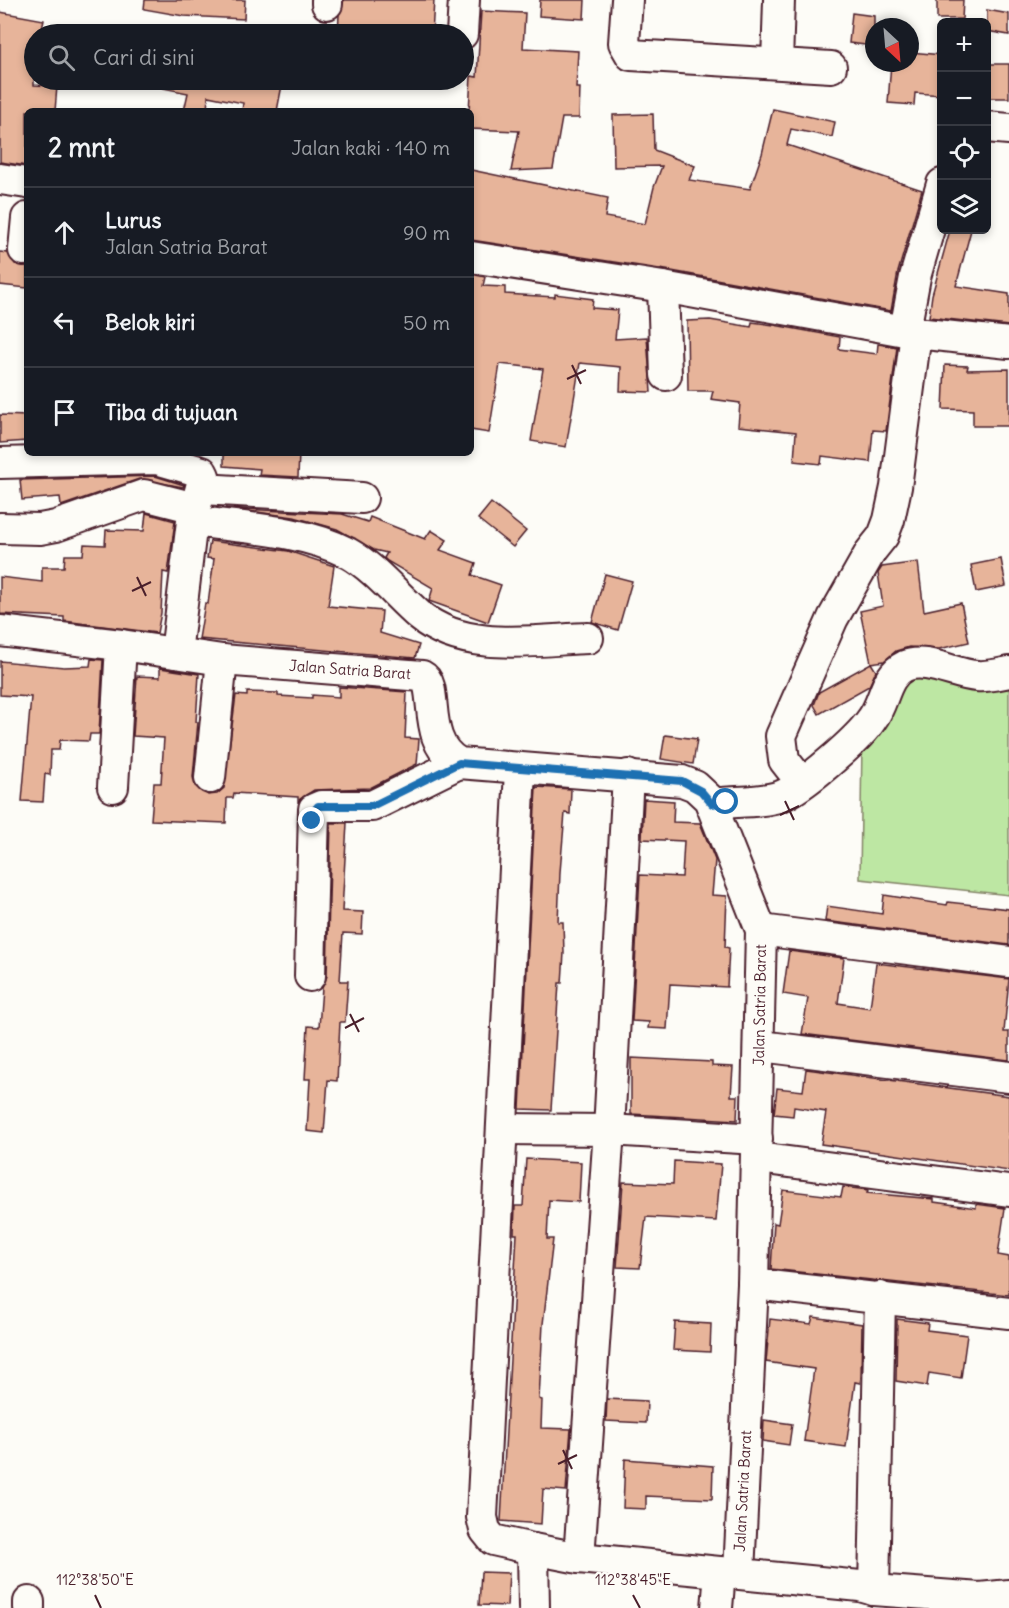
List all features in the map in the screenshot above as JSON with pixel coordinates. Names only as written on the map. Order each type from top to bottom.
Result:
[{"type":"street","points":[[463,24],[464,0]]},
{"type":"street","points":[[627,0],[624,43],[631,55],[831,67]]},
{"type":"street","points":[[777,63],[779,0]]},
{"type":"street","points":[[991,127],[1009,129]]},
{"type":"street","points":[[0,179],[24,183]]},
{"type":"street","points":[[791,789],[781,736],[833,618],[871,551],[883,536],[889,520],[896,487],[915,277],[937,201]]},
{"type":"street","points":[[474,257],[663,287],[910,331],[1009,343]]},
{"type":"street","points":[[663,287],[666,375]]},
{"type":"street","points":[[0,464],[157,459],[202,472],[204,476],[196,506],[176,653]]},
{"type":"street","points":[[0,528],[40,529],[56,526],[139,496],[150,496],[196,506],[337,549],[357,559],[423,618],[462,636],[506,641],[588,638]]},
{"type":"street","points":[[196,506],[362,498]]},
{"type":"street","name":"Jalan Satria Barat","points":[[0,631],[222,660],[422,676],[431,687],[430,708],[436,737],[451,759],[459,763],[520,770],[628,775],[682,781],[723,802],[761,930],[761,1046],[753,1284],[730,1572],[717,1608]]},
{"type":"street","points":[[113,787],[121,645]]},
{"type":"street","points":[[210,778],[222,660]]},
{"type":"street","points":[[723,802],[791,789],[852,742],[873,719],[890,680],[905,666],[920,663],[979,676],[1009,672]]},
{"type":"street","points":[[310,976],[314,809],[321,806],[372,806],[459,763]]},
{"type":"street","points":[[520,770],[482,1517],[485,1530],[493,1540],[579,1558],[870,1582],[990,1595]]},
{"type":"street","points":[[579,1558],[609,1130],[628,775]]},
{"type":"street","points":[[761,930],[1009,962]]},
{"type":"street","points":[[761,1046],[1009,1077]]},
{"type":"street","points":[[502,1129],[609,1130],[758,1149],[1009,1191]]},
{"type":"street","points":[[753,1284],[1009,1313]]},
{"type":"street","points":[[870,1582],[880,1297]]},
{"type":"street","points":[[533,1549],[534,1608]]},
{"type":"green space","points":[[920,674],[1009,681],[1009,895],[860,879],[862,744],[903,679]]},
{"type":"building","points":[[145,0],[245,0],[244,19],[184,16],[144,9]]},
{"type":"building","points":[[344,0],[434,0],[433,24],[339,24]]},
{"type":"building","points":[[540,0],[585,0],[584,19],[539,16]]},
{"type":"building","points":[[937,0],[963,0],[962,18],[937,18]]},
{"type":"building","points":[[987,10],[1009,14],[1009,35],[991,32],[991,18],[987,18]]},
{"type":"building","points":[[481,11],[525,13],[523,48],[578,51],[576,88],[580,88],[579,118],[562,118],[553,169],[511,171],[519,131],[474,129],[474,108],[469,108],[470,90],[474,90],[474,76],[477,77]]},
{"type":"building","points":[[0,12],[44,20],[43,24],[24,24],[24,90],[57,90],[55,108],[24,108],[24,166],[0,162]]},
{"type":"building","points":[[852,13],[874,16],[874,18],[865,18],[865,45],[849,43]]},
{"type":"building","points":[[919,53],[937,55],[937,95],[915,93],[914,105],[888,103],[890,72],[919,72]]},
{"type":"building","points":[[991,64],[1009,64],[1009,98],[991,98]]},
{"type":"building","points":[[173,90],[281,90],[278,108],[242,108],[243,103],[208,96],[207,108],[185,108],[188,93]]},
{"type":"building","points":[[773,109],[835,122],[832,137],[791,129],[787,145],[922,190],[898,272],[891,311],[666,270],[474,240],[474,171],[608,198],[605,217],[645,224],[662,166],[614,167],[613,115],[653,114],[654,150],[695,166],[689,180],[750,189],[762,154]]},
{"type":"building","points":[[949,234],[970,234],[956,286],[1009,294],[1009,326],[929,317],[932,295]]},
{"type":"building","points":[[0,252],[8,253],[15,264],[24,266],[24,288],[0,285]]},
{"type":"building","points":[[474,275],[485,277],[483,286],[505,287],[505,294],[555,297],[555,294],[593,299],[592,308],[618,310],[615,339],[647,337],[651,392],[620,391],[621,367],[580,363],[566,447],[531,441],[543,369],[500,364],[489,433],[474,430]]},
{"type":"building","points":[[710,320],[751,327],[752,322],[840,337],[839,349],[877,354],[878,344],[897,347],[886,431],[873,430],[870,462],[822,456],[821,464],[794,461],[796,432],[738,426],[740,403],[711,399],[713,391],[688,391],[687,321]]},
{"type":"building","points":[[945,365],[968,366],[967,370],[1009,369],[1009,426],[973,426],[973,410],[943,409]]},
{"type":"building","points":[[0,415],[24,416],[24,441],[0,443]]},
{"type":"building","points":[[224,456],[299,456],[298,477],[259,475],[260,469],[224,466]]},
{"type":"building","points":[[155,476],[184,485],[183,487],[139,479],[61,506],[60,497],[22,500],[20,480]]},
{"type":"building","points":[[491,503],[526,531],[513,547],[478,519]]},
{"type":"building","points":[[225,508],[342,514],[368,522],[370,517],[425,539],[431,530],[447,540],[440,550],[476,563],[472,575],[501,585],[488,622],[429,601],[433,588],[387,561],[384,558],[387,553],[374,550],[337,529],[294,517]]},
{"type":"building","points":[[146,513],[175,521],[168,573],[163,572],[161,613],[157,633],[64,621],[64,617],[0,614],[0,577],[42,582],[42,567],[64,567],[65,555],[83,555],[84,544],[105,545],[106,530],[144,531]]},
{"type":"building","points":[[210,541],[288,551],[334,566],[328,606],[382,611],[380,633],[419,645],[415,658],[199,639],[205,603],[208,604],[214,559],[207,558]]},
{"type":"building","points":[[1001,559],[1006,586],[976,592],[971,565]]},
{"type":"building","points":[[918,562],[924,611],[961,603],[969,642],[939,649],[909,647],[896,651],[884,661],[871,663],[860,611],[883,606],[878,573],[882,567]]},
{"type":"building","points":[[605,574],[632,581],[618,630],[592,622]]},
{"type":"building","points":[[91,659],[103,660],[99,734],[90,734],[89,741],[60,740],[59,750],[51,750],[50,775],[45,774],[43,802],[22,801],[31,697],[0,695],[0,661],[64,667],[90,666]]},
{"type":"building","points":[[871,663],[876,671],[869,686],[819,714],[814,705],[819,692]]},
{"type":"building","points":[[160,668],[199,674],[193,777],[195,786],[208,795],[217,794],[224,788],[236,695],[247,696],[247,692],[278,693],[278,696],[312,698],[312,695],[339,697],[339,687],[407,692],[405,738],[419,739],[417,764],[370,788],[314,790],[300,799],[298,803],[298,797],[234,793],[233,798],[227,798],[226,823],[151,820],[154,783],[161,783],[164,738],[133,736],[137,676],[160,677]]},
{"type":"building","points":[[665,735],[697,739],[693,764],[661,759]]},
{"type":"building","points":[[536,787],[571,789],[570,814],[565,813],[560,872],[558,922],[563,922],[564,953],[562,983],[559,983],[551,1110],[520,1109]]},
{"type":"building","points":[[644,799],[674,801],[673,822],[700,823],[715,860],[712,895],[727,896],[725,947],[729,948],[727,987],[670,984],[667,1029],[648,1028],[649,1022],[632,1021],[640,875],[682,877],[684,841],[642,839]]},
{"type":"building","points":[[331,823],[347,823],[342,911],[363,912],[362,934],[343,933],[340,981],[348,981],[345,1022],[340,1022],[337,1081],[328,1080],[324,1133],[307,1131],[310,1079],[305,1079],[308,1026],[319,1027],[322,988],[327,976]]},
{"type":"building","points":[[884,895],[947,905],[948,902],[1009,909],[1009,945],[825,921],[827,906],[882,914]]},
{"type":"building","points":[[789,951],[844,958],[838,1003],[870,1008],[876,963],[1009,979],[1004,1032],[1009,1032],[1009,1060],[802,1034],[808,998],[783,994]]},
{"type":"building","points":[[631,1058],[712,1062],[712,1066],[733,1067],[731,1096],[738,1096],[737,1120],[631,1114]]},
{"type":"building","points":[[806,1069],[1009,1096],[1009,1171],[821,1144],[826,1112],[794,1107],[793,1116],[774,1114],[777,1088],[803,1091]]},
{"type":"building","points":[[526,1159],[581,1162],[579,1202],[549,1200],[547,1239],[553,1239],[543,1324],[539,1399],[542,1400],[541,1428],[571,1429],[566,1491],[543,1489],[541,1524],[501,1521],[517,1234],[514,1234],[515,1206],[523,1206]]},
{"type":"building","points":[[674,1161],[721,1164],[716,1221],[646,1217],[640,1268],[617,1267],[623,1182],[673,1184]]},
{"type":"building","points":[[843,1187],[868,1190],[867,1193],[934,1199],[934,1202],[976,1208],[976,1204],[1005,1208],[998,1255],[1009,1257],[1009,1295],[771,1269],[774,1223],[778,1224],[783,1190],[841,1197]]},
{"type":"building","points":[[813,1317],[862,1324],[861,1377],[860,1383],[855,1382],[846,1447],[804,1441],[814,1369],[766,1362],[770,1319],[811,1324]]},
{"type":"building","points":[[897,1319],[928,1323],[927,1330],[967,1335],[961,1378],[929,1373],[927,1386],[896,1381]]},
{"type":"building","points":[[675,1322],[711,1324],[710,1352],[673,1350]]},
{"type":"building","points":[[607,1399],[647,1401],[646,1423],[606,1421]]},
{"type":"building","points":[[764,1420],[792,1424],[789,1445],[763,1441]]},
{"type":"building","points":[[625,1459],[713,1466],[712,1499],[646,1496],[646,1509],[623,1508]]},
{"type":"building","points":[[481,1572],[509,1573],[507,1606],[479,1605]]},
{"type":"route","points":[[312,821],[315,808],[318,806],[372,806],[459,763],[520,770],[653,777],[682,781],[695,786],[706,795],[712,804],[726,802]]}]
